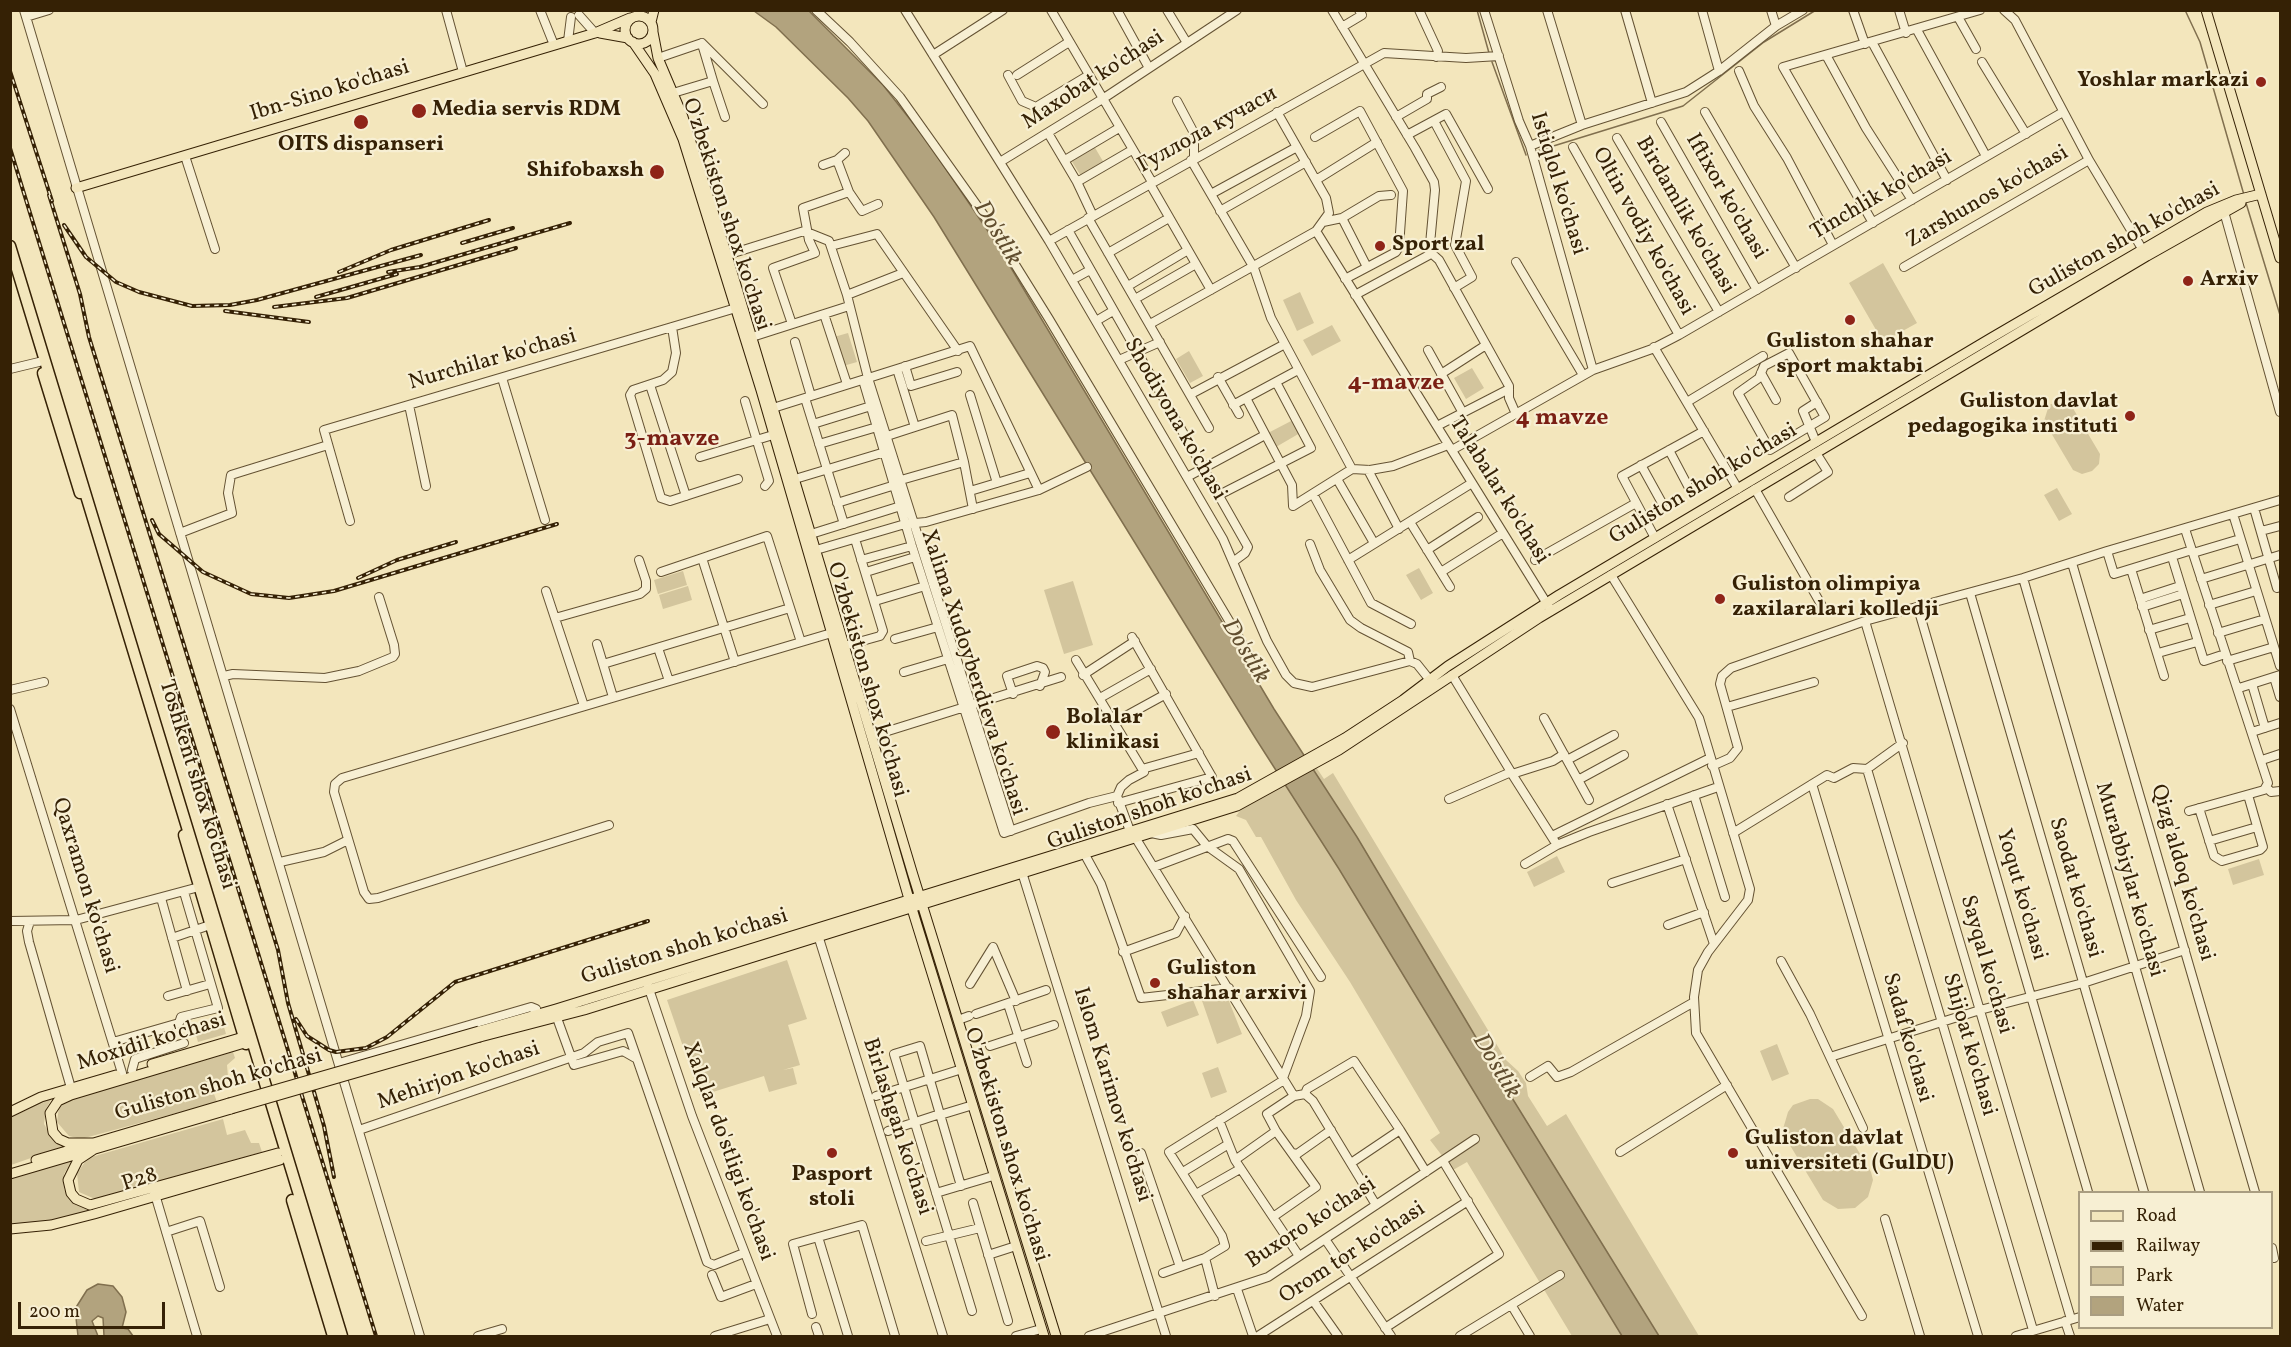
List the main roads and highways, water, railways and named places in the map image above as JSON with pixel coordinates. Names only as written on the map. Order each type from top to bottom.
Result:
[{"type":"highway","name":"Toshkent shox ko'chasi","points":[[10,246],[39,362],[199,887],[211,912],[210,925],[248,1039],[279,1156],[318,1273],[342,1336]]},
{"type":"highway","name":"Toshkent shox ko'chasi","points":[[10,267],[19,284],[211,912],[318,1273],[333,1336]]},
{"type":"main road","name":"Ibn-Sino ko'chasi","points":[[76,188],[595,33],[631,18],[640,10]]},
{"type":"main road","points":[[595,33],[610,33],[643,43],[652,27],[654,10]]},
{"type":"main road","points":[[2206,10],[2258,195],[2280,258]]},
{"type":"main road","points":[[630,40],[625,26],[631,18],[643,16],[652,27]]},
{"type":"main road","name":"O'zbekiston shox ko'chasi","points":[[652,27],[658,58],[693,146],[795,479],[816,550],[835,632],[844,646],[872,736],[909,880],[911,904],[922,922],[958,1020],[1056,1336]]},
{"type":"main road","name":"O'zbekiston shox ko'chasi","points":[[630,40],[651,67],[674,114],[835,632],[909,880],[921,901],[922,922],[962,1069],[1042,1333]]},
{"type":"main road","name":"Guliston shoh ko'chasi","points":[[1021,869],[1084,854],[1133,834],[1149,832],[1237,806],[1379,725],[1549,607],[1655,537],[2145,253],[2223,209],[2258,195]]},
{"type":"main road","name":"Guliston shoh ko'chasi","points":[[1316,759],[1403,700],[1429,679],[1549,607],[1611,575],[2145,253]]},
{"type":"main road","name":"Guliston shoh ko'chasi","points":[[10,1174],[92,1147],[648,984],[921,901],[1133,834],[1271,785]]},
{"type":"main road","name":"Guliston shoh ko'chasi","points":[[479,1034],[557,1018],[648,984]]},
{"type":"main road","name":"Guliston shoh ko'chasi","points":[[92,1147],[68,1143],[59,1139],[53,1132],[50,1113],[58,1101],[248,1039]]},
{"type":"main road","name":"Moxidil ko'chasi","points":[[10,1112],[41,1097],[248,1039]]},
{"type":"main road","name":"Guliston shoh ko'chasi","points":[[10,1168],[92,1147]]},
{"type":"main road","name":"Guliston shoh ko'chasi","points":[[92,1147],[78,1160],[69,1175],[69,1188],[76,1199],[90,1205],[154,1192]]},
{"type":"main road","name":"Р28","points":[[10,1229],[51,1225],[279,1156]]},
{"type":"water","points":[[754,11],[809,11],[883,85],[927,141],[998,246],[1274,709],[1357,837],[1509,1093],[1659,1336],[1622,1336],[1339,869],[1256,739],[934,217],[868,121],[848,98],[776,27]]},
{"type":"water","points":[[98,1284],[113,1286],[122,1297],[126,1312],[122,1328],[128,1329],[133,1336],[104,1336],[103,1318],[98,1316],[92,1321],[98,1336],[78,1336],[75,1309],[87,1290]]},
{"type":"waterway","points":[[1477,10],[1489,53]]},
{"type":"waterway","points":[[1534,152],[1683,106],[1764,42],[1816,10]]},
{"type":"waterway","points":[[2185,10],[2200,42],[2244,195]]},
{"type":"waterway","points":[[1492,62],[1526,155]]},
{"type":"waterway","points":[[2246,203],[2280,315]]},
{"type":"railway","points":[[10,71],[52,201]]},
{"type":"railway","points":[[10,148],[376,1336]]},
{"type":"railway","points":[[49,195],[80,294],[89,337],[278,950],[288,1003],[324,1126],[334,1177]]},
{"type":"railway","points":[[339,272],[391,250],[489,220]]},
{"type":"railway","points":[[388,272],[420,267],[570,223]]},
{"type":"railway","points":[[64,225],[86,257],[116,282],[139,292],[192,306],[230,305],[257,300],[421,255]]},
{"type":"railway","points":[[462,243],[513,228]]},
{"type":"railway","points":[[274,307],[347,298],[516,248]]},
{"type":"railway","points":[[316,297],[397,274]]},
{"type":"railway","points":[[225,311],[309,322]]},
{"type":"railway","points":[[152,520],[159,534],[203,572],[251,594],[289,598],[334,591],[557,524]]},
{"type":"railway","points":[[358,578],[397,560],[456,542]]},
{"type":"railway","points":[[296,1019],[307,1036],[329,1050],[336,1052],[366,1048],[387,1037],[455,982],[648,921]]},
{"type":"place","name":"Yoshlar markazi","points":[[2261,82]]},
{"type":"place","name":"Media servis RDM","points":[[419,111]]},
{"type":"place","name":"OITS dispanseri","points":[[361,122]]},
{"type":"place","name":"Shifobaxsh","points":[[657,172]]},
{"type":"place","name":"Sport zal","points":[[1380,246]]},
{"type":"place","name":"Arxiv","points":[[2188,281]]},
{"type":"place","name":"Guliston shahar sport maktabi","points":[[1850,320]]},
{"type":"place","name":"Guliston davlat pedagogika instituti","points":[[2130,416]]},
{"type":"place","name":"Guliston olimpiya zaxilaralari kolledji","points":[[1720,599]]},
{"type":"place","name":"Bolalar klinikasi","points":[[1053,732]]},
{"type":"place","name":"Guliston shahar arxivi","points":[[1155,983]]},
{"type":"place","name":"Pasport stoli","points":[[832,1153]]},
{"type":"place","name":"Guliston davlat universiteti (GulDU)","points":[[1733,1153]]},
{"type":"district","name":"4-mavze","points":[[1396,385]]},
{"type":"district","name":"4 mavze","points":[[1562,420]]},
{"type":"district","name":"3-mavze","points":[[672,441]]},
{"type":"water label","name":"Do'stlik","points":[[996,234]]},
{"type":"water label","name":"Do'stlik","points":[[1244,652]]},
{"type":"water label","name":"Do'stlik","points":[[1495,1067]]}]
